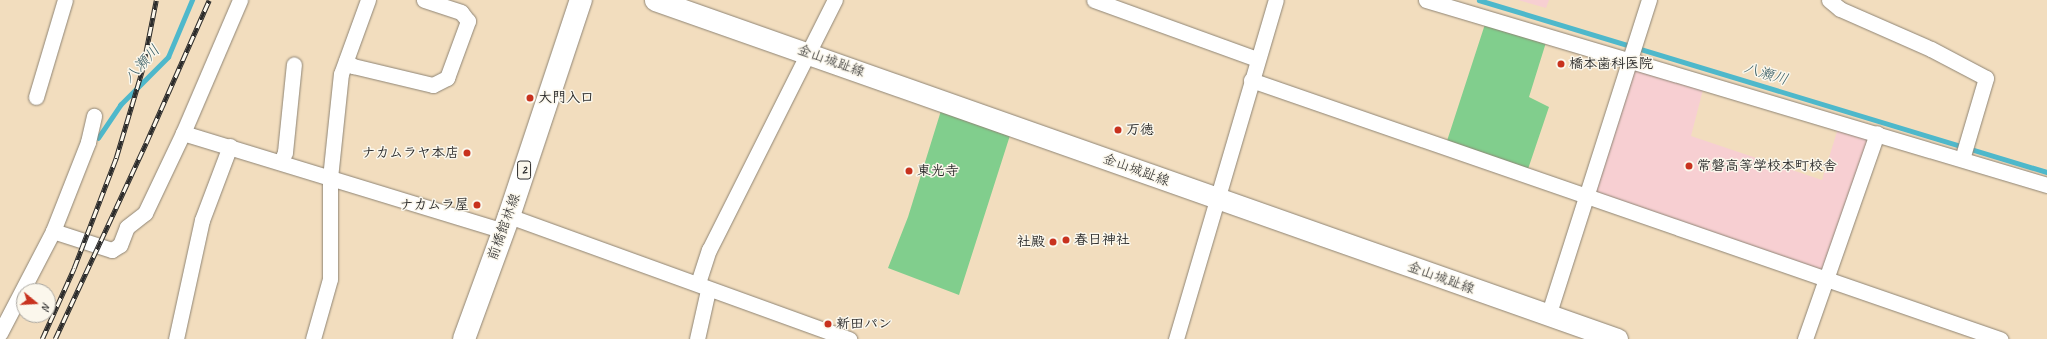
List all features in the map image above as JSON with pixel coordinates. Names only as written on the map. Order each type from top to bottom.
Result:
[{"type":"main road","name":"前橋館林線","points":[[464,339],[506,224],[581,0]]},
{"type":"main road","name":"金山城趾線","points":[[655,0],[807,52],[1217,199],[1617,339]]},
{"type":"street","points":[[36,97],[65,0]]},
{"type":"street","points":[[53,231],[115,250],[120,245],[127,227],[145,213],[183,133],[240,0]]},
{"type":"street","points":[[313,339],[330,279],[330,178],[341,74],[368,0]]},
{"type":"street","points":[[346,61],[353,66],[433,85],[448,78],[468,21],[461,12],[424,0]]},
{"type":"street","points":[[697,339],[709,250],[807,52],[835,0]]},
{"type":"street","points":[[1094,0],[1257,59]]},
{"type":"street","points":[[1176,339],[1257,59],[1276,0]]},
{"type":"street","points":[[1426,0],[1877,133],[1965,150],[2047,185]]},
{"type":"street","points":[[1548,316],[1588,196],[1649,0]]},
{"type":"street","points":[[1829,0],[1840,9],[1931,49],[1986,78],[1965,150]]},
{"type":"street","points":[[281,162],[285,152],[294,64]]},
{"type":"street","points":[[1251,80],[2000,339]]},
{"type":"street","points":[[0,334],[53,231],[88,142],[94,116]]},
{"type":"street","points":[[183,133],[230,146],[330,178],[506,224],[703,287],[842,338]]},
{"type":"street","points":[[1805,339],[1877,133]]},
{"type":"street","points":[[176,339],[202,220],[230,146]]},
{"type":"shaded area","points":[[1518,0],[1549,0],[1546,8]]},
{"type":"shaded area","name":"常磐高等学校本町校舎","points":[[1630,60],[1705,82],[1691,136],[1822,180],[1840,122],[1877,133],[1826,278],[1588,196]]},
{"type":"green space","points":[[1487,18],[1548,36],[1529,97],[1549,107],[1526,175],[1445,147]]},
{"type":"green space","points":[[944,101],[1013,126],[959,295],[888,268],[908,217]]},
{"type":"waterway","name":"八瀬川","points":[[98,138],[120,105],[168,57],[192,0]]},
{"type":"waterway","name":"八瀬川","points":[[1479,0],[2047,172]]},
{"type":"railway","points":[[42,339],[74,268],[116,158],[142,71],[156,0]]},
{"type":"railway","points":[[55,339],[146,143],[209,0]]},
{"type":"place","name":"橋本歯科医院","points":[[1561,64]]},
{"type":"place","name":"大門入口","points":[[530,98]]},
{"type":"place","name":"万徳","points":[[1118,130]]},
{"type":"place","name":"ナカムラヤ本店","points":[[467,153]]},
{"type":"place","name":"常磐高等学校本町校舎","points":[[1689,166]]},
{"type":"place","name":"東光寺","points":[[909,171]]},
{"type":"place","name":"ナカムラ屋","points":[[477,205]]},
{"type":"place","name":"春日神社","points":[[1066,240]]},
{"type":"place","name":"社殿","points":[[1053,242]]},
{"type":"place","name":"新田パン","points":[[828,324]]}]
